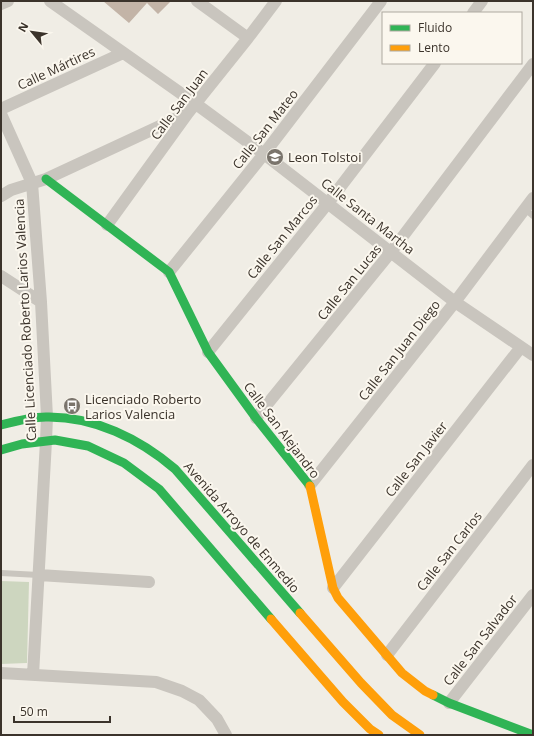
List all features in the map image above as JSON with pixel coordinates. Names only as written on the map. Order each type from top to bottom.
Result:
[{"type":"street","points":[[1,4],[8,1]]},
{"type":"street","name":"Calle Santa Martha","points":[[50,1],[123,53],[192,108],[264,154],[455,302],[533,355]]},
{"type":"street","points":[[197,1],[248,38]]},
{"type":"street","name":"Calle San Juan","points":[[107,225],[192,108],[276,1]]},
{"type":"street","name":"Calle San Mateo","points":[[169,272],[264,154],[381,1]]},
{"type":"street","points":[[474,12],[482,1]]},
{"type":"street","name":"Calle Mártires","points":[[1,109],[123,53]]},
{"type":"street","name":"Calle San Marcos","points":[[208,352],[328,203],[434,64]]},
{"type":"street","name":"Calle San Lucas","points":[[256,418],[391,252],[533,64]]},
{"type":"street","points":[[1,196],[12,190],[46,179],[192,108]]},
{"type":"street","name":"Calle Licenciado Roberto Larios Valencia","points":[[1,114],[32,183],[41,302],[47,417],[33,675]]},
{"type":"street","name":"Calle San Alejandro","points":[[46,179],[169,272],[208,352],[256,418],[310,485],[333,588],[338,598],[386,655],[402,673],[425,691],[449,703],[532,732]]},
{"type":"street","name":"Calle San Juan Diego","points":[[310,485],[455,302],[507,232],[529,212],[533,198]]},
{"type":"street","points":[[1,276],[41,302]]},
{"type":"street","name":"Calle San Javier","points":[[333,588],[521,347]]},
{"type":"street","name":"Avenida Arroyo de Enmedio","points":[[1,425],[18,420],[47,417],[73,419],[102,427],[127,437],[152,451],[175,469],[361,683],[392,715],[420,735]]},
{"type":"street","points":[[1,450],[22,444],[55,440],[88,446],[124,463],[159,489],[343,702],[370,729],[379,735]]},
{"type":"street","name":"Calle San Carlos","points":[[386,655],[533,465]]},
{"type":"street","points":[[39,575],[149,582]]},
{"type":"street","name":"Calle San Salvador","points":[[449,703],[533,595]]},
{"type":"street","points":[[1,674],[156,682],[182,691],[199,700],[217,719],[226,735]]},
{"type":"lane","points":[[1,573],[39,575]]},
{"type":"green space","points":[[1,581],[29,582],[27,663],[1,664]]},
{"type":"building","points":[[103,1],[171,1],[158,14],[147,3],[129,23]]},
{"type":"traffic: fast","points":[[46,179],[169,272],[208,352],[256,418],[310,486]]},
{"type":"traffic: fast","points":[[1,425],[40,417],[81,420],[115,431],[147,448],[175,469],[300,613]]},
{"type":"traffic: fast","points":[[1,450],[22,444],[55,440],[88,446],[124,463],[159,489],[271,619]]},
{"type":"traffic: fast","points":[[433,695],[449,703],[533,735]]},
{"type":"traffic: slow","points":[[310,486],[333,588],[338,598],[402,673],[425,691],[433,695]]},
{"type":"traffic: slow","points":[[300,613],[361,683],[392,715],[420,735]]},
{"type":"traffic: slow","points":[[271,619],[343,702],[370,729],[379,735]]},
{"type":"place","name":"Leon Tolstoi","points":[[275,157]]},
{"type":"place","name":"Licenciado Roberto Larios Valencia","points":[[72,406]]}]
